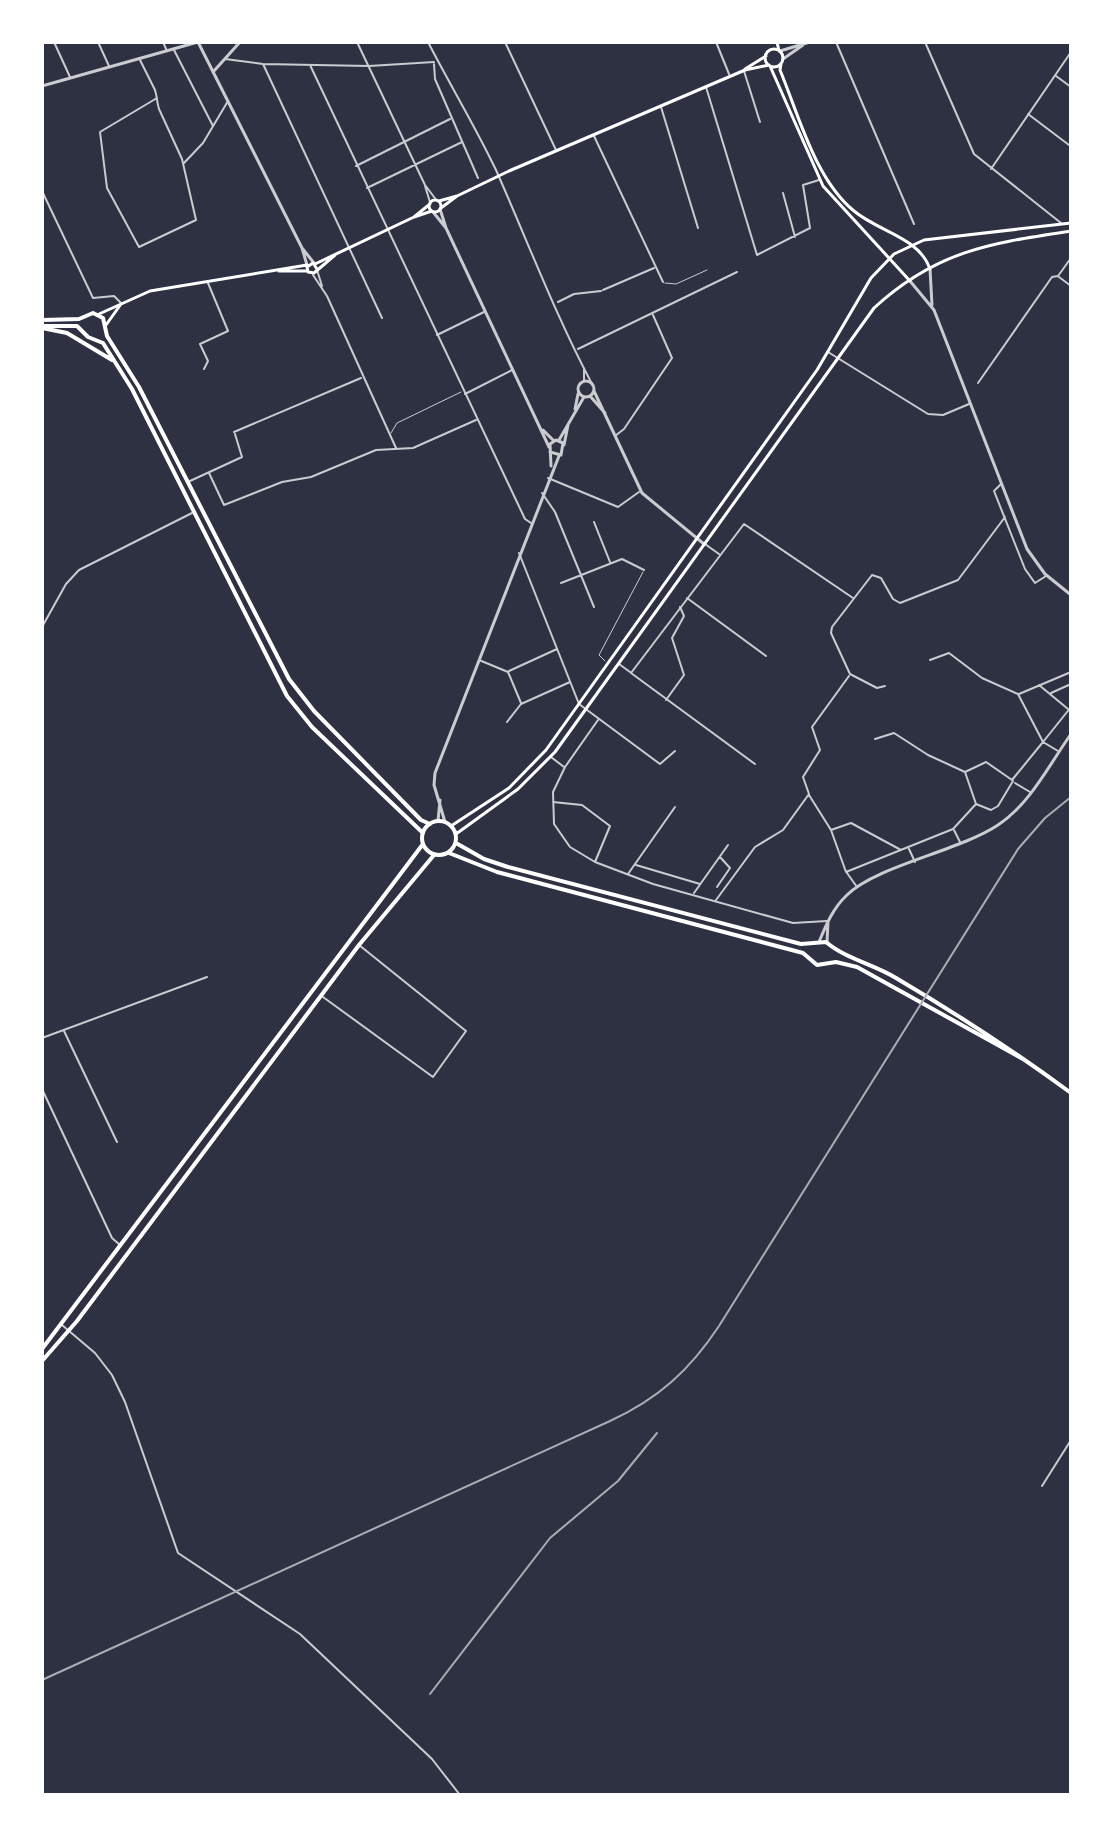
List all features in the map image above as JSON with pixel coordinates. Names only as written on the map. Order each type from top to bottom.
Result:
[{"type":"main road","points":[[414,217],[430,204],[457,196],[744,70],[766,56],[774,42]]},
{"type":"main road","points":[[774,42],[783,59],[780,70],[810,142],[836,192],[866,220],[924,253],[930,269]]},
{"type":"main road","points":[[771,50],[780,51]]},
{"type":"main road","points":[[766,56],[820,179],[836,204],[910,281]]},
{"type":"main road","points":[[744,70],[781,64]]},
{"type":"main road","points":[[42,320],[99,314],[150,291],[315,263],[414,217],[441,209],[457,196]]},
{"type":"main road","points":[[438,201],[441,209]]},
{"type":"main road","points":[[430,204],[433,212]]},
{"type":"main road","points":[[451,826],[520,779],[579,704],[828,352],[870,280],[889,258],[911,244],[1071,223]]},
{"type":"main road","points":[[456,834],[518,789],[551,757],[874,308],[930,269],[980,245],[1070,232]]},
{"type":"main road","points":[[279,271],[310,273],[335,255]]},
{"type":"main road","points":[[315,263],[317,270]]},
{"type":"main road","points":[[307,265],[310,273]]},
{"type":"main road","points":[[106,325],[121,304]]},
{"type":"main road","points":[[99,314],[106,325],[106,333],[137,382],[279,661],[314,711],[421,820],[430,824]]},
{"type":"main road","points":[[83,317],[83,330]]},
{"type":"main road","points":[[42,327],[64,324],[83,330],[103,343],[270,665],[301,715],[423,833]]},
{"type":"main road","points":[[42,327],[72,335],[114,361]]},
{"type":"main road","points":[[95,340],[106,333]]},
{"type":"main road","points":[[193,513],[201,509]]},
{"type":"main road","points":[[270,665],[279,661]]},
{"type":"main road","points":[[42,1349],[423,844],[423,833],[430,824],[438,821],[451,826],[456,834],[456,843],[449,853]]},
{"type":"main road","points":[[456,843],[502,865],[801,944],[828,944],[833,950],[887,973],[979,1027],[1071,1093]]},
{"type":"main road","points":[[423,844],[434,855]]},
{"type":"main road","points":[[42,1361],[68,1333],[359,945],[434,855],[449,853],[501,873],[799,952],[817,965],[836,962],[866,971],[1035,1066]]},
{"type":"main road","points":[[809,958],[816,943]]},
{"type":"main road","points":[[828,963],[833,950]]},
{"type":"main road","points":[[194,1148],[203,1154]]},
{"type":"street","points":[[54,42],[70,78]]},
{"type":"street","points":[[98,42],[109,67]]},
{"type":"street","points":[[163,42],[167,51]]},
{"type":"street","points":[[42,86],[198,42],[307,265]]},
{"type":"street","points":[[213,72],[240,42]]},
{"type":"street","points":[[357,42],[416,165],[430,204]]},
{"type":"street","points":[[428,42],[438,85],[478,178]]},
{"type":"street","points":[[505,42],[556,150]]},
{"type":"street","points":[[716,42],[730,76]]},
{"type":"street","points":[[780,51],[810,42]]},
{"type":"street","points":[[836,42],[914,224]]},
{"type":"street","points":[[925,42],[958,113],[970,148],[990,170],[1061,224]]},
{"type":"street","points":[[783,59],[803,45]]},
{"type":"street","points":[[174,49],[213,126]]},
{"type":"street","points":[[990,170],[1071,52]]},
{"type":"street","points":[[139,58],[157,98],[183,163],[196,220],[139,247],[107,188],[100,132],[105,126],[157,98]]},
{"type":"street","points":[[206,58],[310,65],[369,66],[434,62],[447,74],[498,176],[641,491],[720,555]]},
{"type":"street","points":[[263,64],[382,318]]},
{"type":"street","points":[[310,65],[477,419],[526,520],[531,523]]},
{"type":"street","points":[[744,70],[755,96],[760,122]]},
{"type":"street","points":[[1056,75],[1071,87]]},
{"type":"street","points":[[706,87],[757,255],[810,228],[803,185],[820,179]]},
{"type":"street","points":[[183,163],[201,147],[228,101]]},
{"type":"street","points":[[660,106],[698,228]]},
{"type":"street","points":[[1027,113],[1069,145]]},
{"type":"street","points":[[356,166],[452,119]]},
{"type":"street","points":[[594,135],[663,282]]},
{"type":"street","points":[[366,188],[462,142]]},
{"type":"street","points":[[425,185],[438,201]]},
{"type":"street","points":[[42,191],[93,298],[99,300],[114,296],[121,304]]},
{"type":"street","points":[[783,193],[795,237]]},
{"type":"street","points":[[441,209],[446,228],[540,428],[552,467]]},
{"type":"street","points":[[433,212],[446,228]]},
{"type":"street","points":[[302,250],[315,263]]},
{"type":"street","points":[[291,268],[300,262],[302,250]]},
{"type":"street","points":[[978,383],[1052,277],[1058,276],[1071,258]]},
{"type":"street","points":[[555,303],[576,294],[603,290],[655,268]]},
{"type":"street","points":[[930,269],[932,305],[1027,549],[1047,576],[1071,595]]},
{"type":"street","points":[[317,270],[361,377],[397,449]]},
{"type":"street","points":[[577,349],[737,272]]},
{"type":"street","points":[[310,273],[322,287]]},
{"type":"street","points":[[1058,276],[1071,286]]},
{"type":"street","points":[[910,281],[932,305]]},
{"type":"street","points":[[204,369],[208,361],[200,344],[228,331],[208,282]]},
{"type":"street","points":[[437,335],[485,312]]},
{"type":"street","points":[[615,436],[624,429],[672,358],[652,314]]},
{"type":"street","points":[[828,352],[928,414],[943,415],[971,404]]},
{"type":"street","points":[[445,822],[434,775],[552,467],[564,445],[584,381],[584,367]]},
{"type":"street","points":[[464,392],[513,370]]},
{"type":"street","points":[[188,482],[242,456],[235,432],[361,377]]},
{"type":"street","points":[[584,381],[591,382]]},
{"type":"street","points":[[579,391],[605,413]]},
{"type":"street","points":[[575,409],[594,391]]},
{"type":"street","points":[[209,473],[224,505],[282,482],[311,477],[371,451],[413,448],[477,419]]},
{"type":"street","points":[[549,450],[568,425]]},
{"type":"street","points":[[540,428],[564,445]]},
{"type":"street","points":[[549,450],[559,456]]},
{"type":"street","points":[[548,478],[618,507],[641,491]]},
{"type":"street","points":[[1001,484],[994,491],[1029,576],[1037,583],[1047,576]]},
{"type":"street","points":[[542,493],[555,512],[594,607]]},
{"type":"street","points":[[42,627],[66,584],[79,570],[193,513]]},
{"type":"street","points":[[885,686],[877,688],[850,674],[830,629],[874,575],[883,579],[893,599],[900,603],[955,582],[1005,517]]},
{"type":"street","points":[[594,522],[611,563]]},
{"type":"street","points":[[631,673],[679,606],[746,524],[853,598]]},
{"type":"street","points":[[519,553],[579,704],[660,764],[675,751]]},
{"type":"street","points":[[561,583],[623,559],[644,570]]},
{"type":"street","points":[[686,597],[766,656]]},
{"type":"street","points":[[666,700],[684,675],[672,638],[684,616],[679,606]]},
{"type":"street","points":[[508,672],[558,649]]},
{"type":"street","points":[[930,660],[949,653],[982,678],[1018,694],[1043,742],[1059,752]]},
{"type":"street","points":[[478,660],[482,659],[508,672],[521,704]]},
{"type":"street","points":[[618,663],[755,764]]},
{"type":"street","points":[[1018,694],[1071,672]]},
{"type":"street","points":[[850,674],[812,727],[820,750],[803,777],[809,794],[831,830],[846,872],[857,887]]},
{"type":"street","points":[[507,722],[521,704],[571,682]]},
{"type":"street","points":[[1050,694],[1071,684]]},
{"type":"street","points":[[875,739],[894,733],[928,755],[965,772],[976,804],[988,809],[996,808],[1070,708],[1039,685]]},
{"type":"street","points":[[598,720],[565,767],[552,802],[553,819],[562,839],[595,862],[627,875],[793,923],[828,922]]},
{"type":"street","points":[[816,943],[841,901],[857,887],[961,843],[1006,819],[1030,792],[1071,734]]},
{"type":"street","points":[[551,757],[565,767]]},
{"type":"street","points":[[965,772],[986,762],[1030,792]]},
{"type":"street","points":[[716,901],[756,845],[783,830],[809,794]]},
{"type":"street","points":[[438,821],[440,800]]},
{"type":"street","points":[[552,802],[583,805],[610,826],[595,862]]},
{"type":"street","points":[[846,872],[953,829],[976,804]]},
{"type":"street","points":[[627,875],[675,807]]},
{"type":"street","points":[[831,830],[851,823],[902,850]]},
{"type":"street","points":[[953,829],[961,843]]},
{"type":"street","points":[[692,895],[728,845]]},
{"type":"street","points":[[908,848],[915,862]]},
{"type":"street","points":[[717,887],[730,866],[719,856]]},
{"type":"street","points":[[635,864],[700,884]]},
{"type":"street","points":[[828,922],[828,944]]},
{"type":"street","points":[[322,996],[433,1077],[466,1031],[359,945]]},
{"type":"street","points":[[42,1038],[207,977]]},
{"type":"street","points":[[64,1029],[117,1142]]},
{"type":"street","points":[[42,1089],[112,1238],[120,1246]]},
{"type":"street","points":[[59,1326],[112,1375],[125,1402],[171,1541],[181,1557],[230,1585],[300,1634],[432,1759],[460,1795]]},
{"type":"street","points":[[1042,1486],[1071,1440]]},
{"type":"lane","points":[[663,282],[676,284],[707,270]]},
{"type":"lane","points":[[391,433],[397,423],[464,392]]},
{"type":"lane","points":[[608,663],[599,655],[644,570]]},
{"type":"railway","points":[[42,1680],[610,1421],[672,1382],[719,1326],[1018,849],[1045,818],[1071,797]]},
{"type":"railway","points":[[430,1694],[550,1538],[618,1481],[657,1433]]}]
